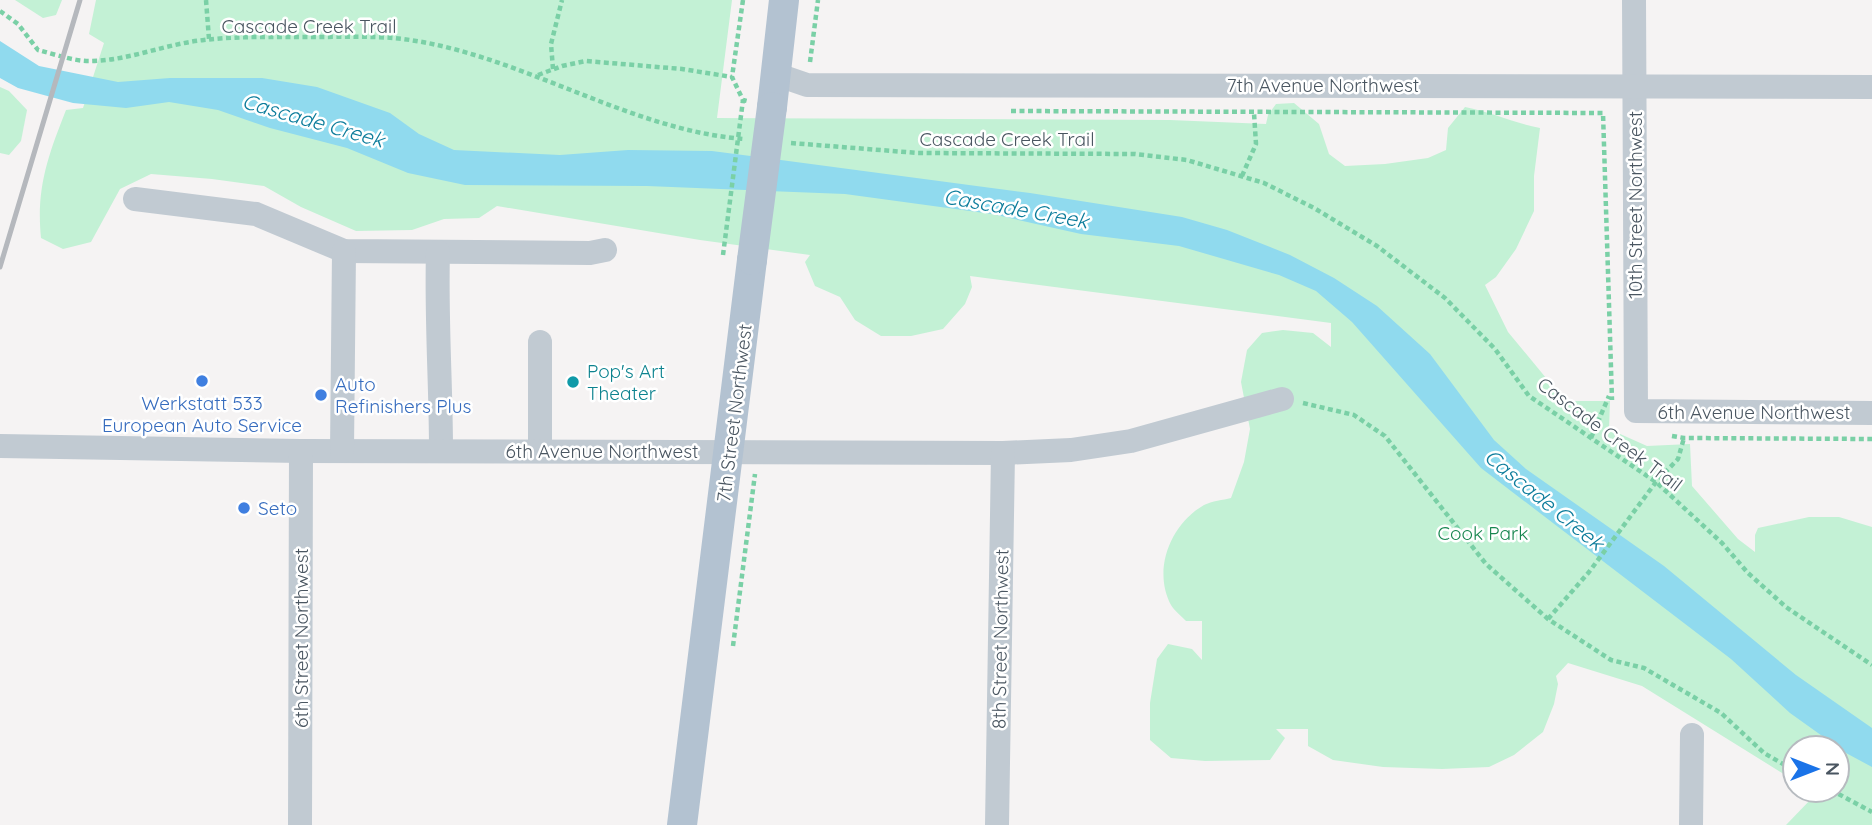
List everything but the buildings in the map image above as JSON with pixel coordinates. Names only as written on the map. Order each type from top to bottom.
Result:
[{"type":"main road","name":"7th Street Northwest","points":[[682,825],[784,0]]},
{"type":"street","name":"10th Street Northwest","points":[[1634,0],[1636,411]]},
{"type":"street","name":"7th Avenue Northwest","points":[[775,74],[807,85],[1872,87]]},
{"type":"street","points":[[135,199],[256,214],[344,251],[590,253],[605,250]]},
{"type":"street","points":[[342,451],[344,251]]},
{"type":"street","points":[[438,252],[436,312],[441,371],[440,451]]},
{"type":"street","points":[[540,342],[540,451]]},
{"type":"street","name":"6th Avenue Northwest","points":[[0,446],[301,451],[1003,453],[1071,450],[1131,441],[1282,399]]},
{"type":"street","name":"6th Avenue Northwest","points":[[1636,411],[1872,413]]},
{"type":"street","name":"6th Street Northwest","points":[[300,825],[301,451]]},
{"type":"street","name":"8th Street Northwest","points":[[997,825],[1003,453]]},
{"type":"street","points":[[1691,825],[1692,735]]},
{"type":"path","points":[[206,0],[209,39]]},
{"type":"path","points":[[553,69],[551,44],[562,0]]},
{"type":"path","points":[[723,255],[743,100],[732,77],[743,0]]},
{"type":"path","points":[[807,85],[818,0]]},
{"type":"path","name":"Cascade Creek Trail","points":[[0,11],[19,24],[38,50],[88,61],[121,58],[182,42],[240,37],[394,38],[447,47],[537,75],[711,137],[750,140]]},
{"type":"path","points":[[537,75],[586,61],[681,69],[732,77]]},
{"type":"path","points":[[1006,111],[1603,113],[1610,395],[1591,438]]},
{"type":"path","points":[[1242,176],[1256,144],[1254,113]]},
{"type":"path","name":"Cascade Creek Trail","points":[[788,143],[918,153],[1135,154],[1187,160],[1264,183],[1314,208],[1377,246],[1445,298],[1495,349],[1530,396],[1656,482],[1786,607],[1872,665]]},
{"type":"path","points":[[1282,399],[1354,415],[1385,436],[1486,564],[1548,619],[1611,660],[1644,668],[1721,713],[1764,752],[1781,762]]},
{"type":"path","points":[[1548,619],[1589,572],[1656,482],[1678,459],[1684,439],[1872,439]]},
{"type":"path","points":[[1851,801],[1872,812]]},
{"type":"green space","points":[[15,0],[62,0],[56,15],[43,18]]},
{"type":"green space","name":"Cook Park","points":[[96,0],[732,0],[717,118],[1170,120],[1266,124],[1268,115],[1276,104],[1294,103],[1319,124],[1329,154],[1345,166],[1428,158],[1446,150],[1448,128],[1465,107],[1540,128],[1534,176],[1534,211],[1516,249],[1496,277],[1485,285],[1508,332],[1565,401],[1610,401],[1609,429],[1647,446],[1690,444],[1692,486],[1738,539],[1755,552],[1755,535],[1758,528],[1809,517],[1839,517],[1872,527],[1872,825],[1786,825],[1806,804],[1851,804],[1851,734],[1781,734],[1781,772],[1642,686],[1568,663],[1556,676],[1558,684],[1554,704],[1543,732],[1514,755],[1489,767],[1383,767],[1333,760],[1308,746],[1308,729],[1276,729],[1285,738],[1270,760],[1205,761],[1171,758],[1150,740],[1150,703],[1157,659],[1168,644],[1192,649],[1202,660],[1202,621],[1186,621],[1171,605],[1166,591],[1164,563],[1174,535],[1192,513],[1204,505],[1231,498],[1244,462],[1250,429],[1241,382],[1247,350],[1262,333],[1283,330],[1313,333],[1331,347],[1331,323],[970,276],[972,287],[965,304],[943,329],[911,336],[881,336],[855,320],[840,297],[815,286],[805,262],[810,255],[700,240],[497,206],[479,218],[444,219],[412,230],[356,231],[301,207],[264,186],[151,174],[120,189],[91,242],[63,249],[41,238],[40,203],[49,158],[66,110],[83,108],[104,43],[89,34]]},
{"type":"green space","points":[[0,87],[9,91],[27,110],[21,141],[9,155],[0,153]]},
{"type":"water","name":"Cascade Creek","points":[[0,41],[39,66],[118,82],[170,78],[262,78],[317,87],[390,113],[419,134],[454,150],[560,155],[628,150],[712,151],[1030,193],[1182,217],[1227,230],[1290,255],[1334,278],[1377,306],[1430,354],[1494,440],[1526,469],[1664,566],[1796,675],[1872,728],[1872,767],[1851,756],[1851,734],[1819,734],[1790,713],[1731,659],[1481,468],[1352,322],[1316,291],[1279,275],[1179,246],[1081,234],[992,214],[845,194],[647,186],[465,185],[408,173],[347,148],[270,128],[218,110],[169,102],[126,108],[73,103],[18,88],[0,78]]},
{"type":"railway","points":[[0,267],[80,0]]},
{"type":"place","name":"Werkstatt 533 European Auto Service","points":[[202,381]]},
{"type":"place","name":"Pop's Art Theater","points":[[573,382]]},
{"type":"place","name":"Auto Refinishers Plus","points":[[321,395]]},
{"type":"place","name":"Seto","points":[[244,508]]}]
